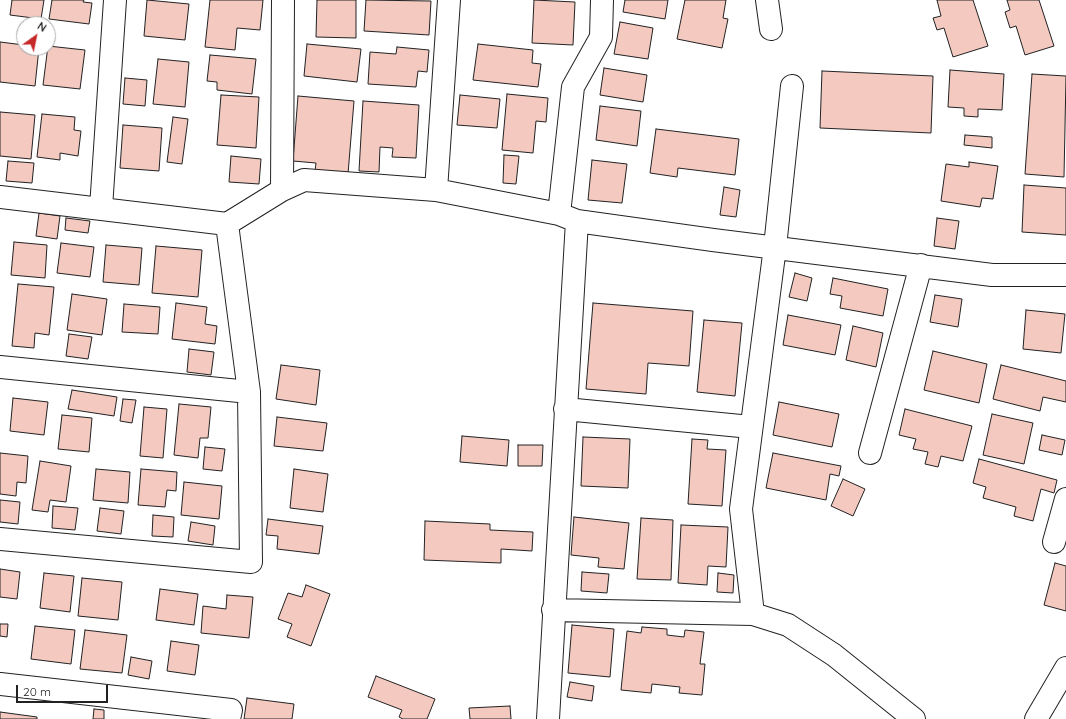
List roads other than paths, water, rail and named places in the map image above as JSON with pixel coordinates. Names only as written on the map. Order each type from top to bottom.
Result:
[{"type":"street","points":[[101,208],[115,0]]},
{"type":"street","points":[[282,190],[283,0]]},
{"type":"street","points":[[436,190],[449,0]]},
{"type":"street","points":[[548,719],[565,409],[572,88],[601,37],[602,0]]},
{"type":"street","points":[[767,0],[771,29]]},
{"type":"street","points":[[753,614],[741,509],[775,247],[792,86]]},
{"type":"street","points":[[0,197],[227,224],[282,190],[304,180],[436,190],[568,217],[775,247],[992,275],[1066,275]]},
{"type":"street","points":[[0,539],[251,562],[249,392],[227,224]]},
{"type":"street","points":[[870,453],[921,266]]},
{"type":"street","points":[[0,367],[249,392]]},
{"type":"street","points":[[565,409],[751,427]]},
{"type":"street","points":[[1054,542],[1066,499]]},
{"type":"street","points":[[553,610],[753,614],[788,625],[801,633],[834,655],[914,719]]},
{"type":"street","points":[[1036,719],[1066,668]]},
{"type":"street","points":[[0,684],[230,710],[229,719]]}]
